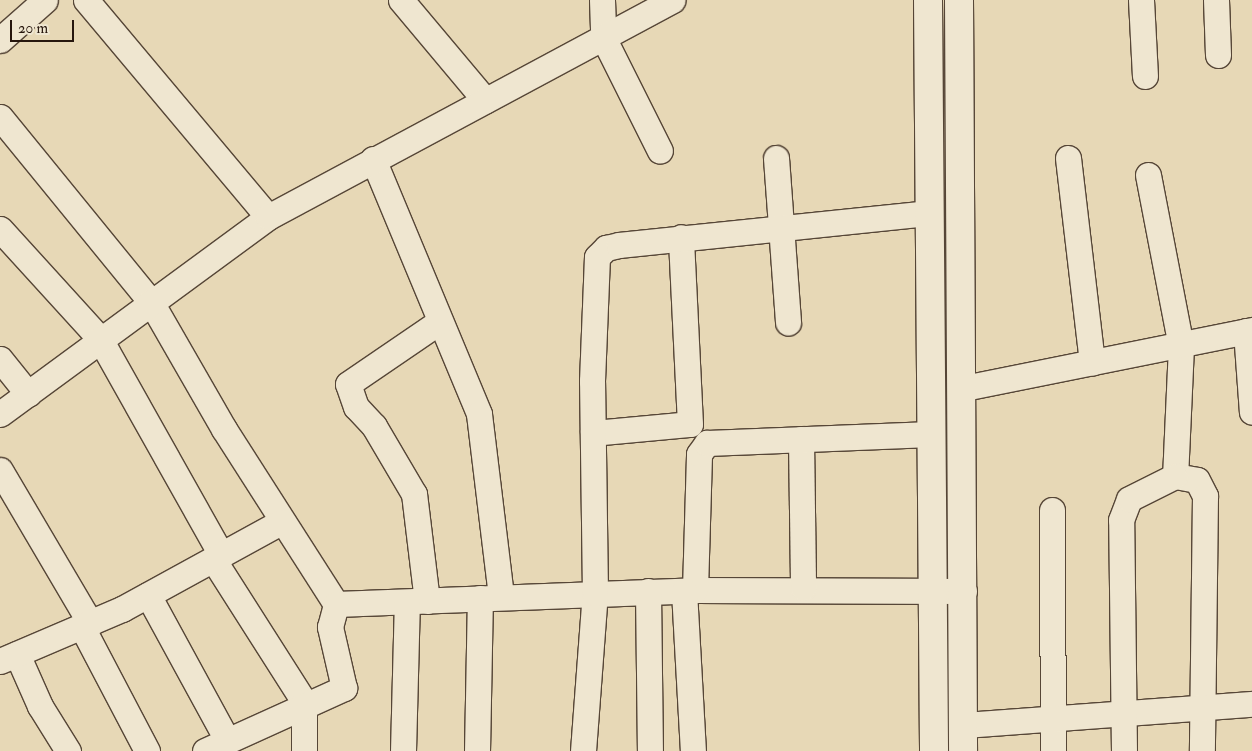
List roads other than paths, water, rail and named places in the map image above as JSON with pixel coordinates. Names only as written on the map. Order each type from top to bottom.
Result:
[{"type":"main road","points":[[928,0],[931,591],[934,751]]},
{"type":"main road","points":[[959,0],[964,388],[963,738]]},
{"type":"street","points":[[0,40],[46,0]]},
{"type":"street","points":[[86,0],[268,217]]},
{"type":"street","points":[[401,0],[485,100]]},
{"type":"street","points":[[602,0],[603,37],[660,151]]},
{"type":"street","points":[[0,414],[268,217],[372,159],[673,0]]},
{"type":"street","points":[[1141,0],[1145,76]]},
{"type":"street","points":[[1216,0],[1218,55]]},
{"type":"street","points":[[0,118],[151,302],[281,522],[336,604],[330,627],[344,688],[304,702],[205,751]]},
{"type":"street","points":[[776,158],[788,323]]},
{"type":"street","points":[[1068,158],[1092,362]]},
{"type":"street","points":[[372,159],[439,322],[460,360],[479,414],[490,598],[478,751]]},
{"type":"street","points":[[1148,175],[1181,346],[1175,476]]},
{"type":"street","points":[[583,751],[595,592],[593,277],[598,257],[606,248],[619,245],[780,226],[929,213]]},
{"type":"street","points":[[0,229],[100,339],[217,557],[304,702],[304,751]]},
{"type":"street","points":[[593,433],[690,424],[681,237]]},
{"type":"street","points":[[403,751],[417,601],[414,494],[374,426],[356,407],[348,384],[439,322]]},
{"type":"street","points":[[964,388],[1249,331],[1252,412]]},
{"type":"street","points":[[0,359],[28,394]]},
{"type":"street","points":[[693,751],[690,590],[702,447],[714,442],[931,434]]},
{"type":"street","points":[[802,439],[803,588]]},
{"type":"street","points":[[0,470],[86,625],[147,751]]},
{"type":"street","points":[[1124,751],[1122,515],[1133,496],[1175,476],[1198,480],[1205,496],[1202,751]]},
{"type":"street","points":[[1052,510],[1054,751]]},
{"type":"street","points":[[68,751],[8,658],[86,625],[148,595],[281,522]]},
{"type":"street","points":[[336,604],[595,592],[690,590],[803,588],[964,591]]},
{"type":"street","points":[[648,592],[650,751]]},
{"type":"street","points":[[148,595],[227,740]]},
{"type":"street","points":[[963,738],[1054,718],[1124,717],[1252,704]]}]
